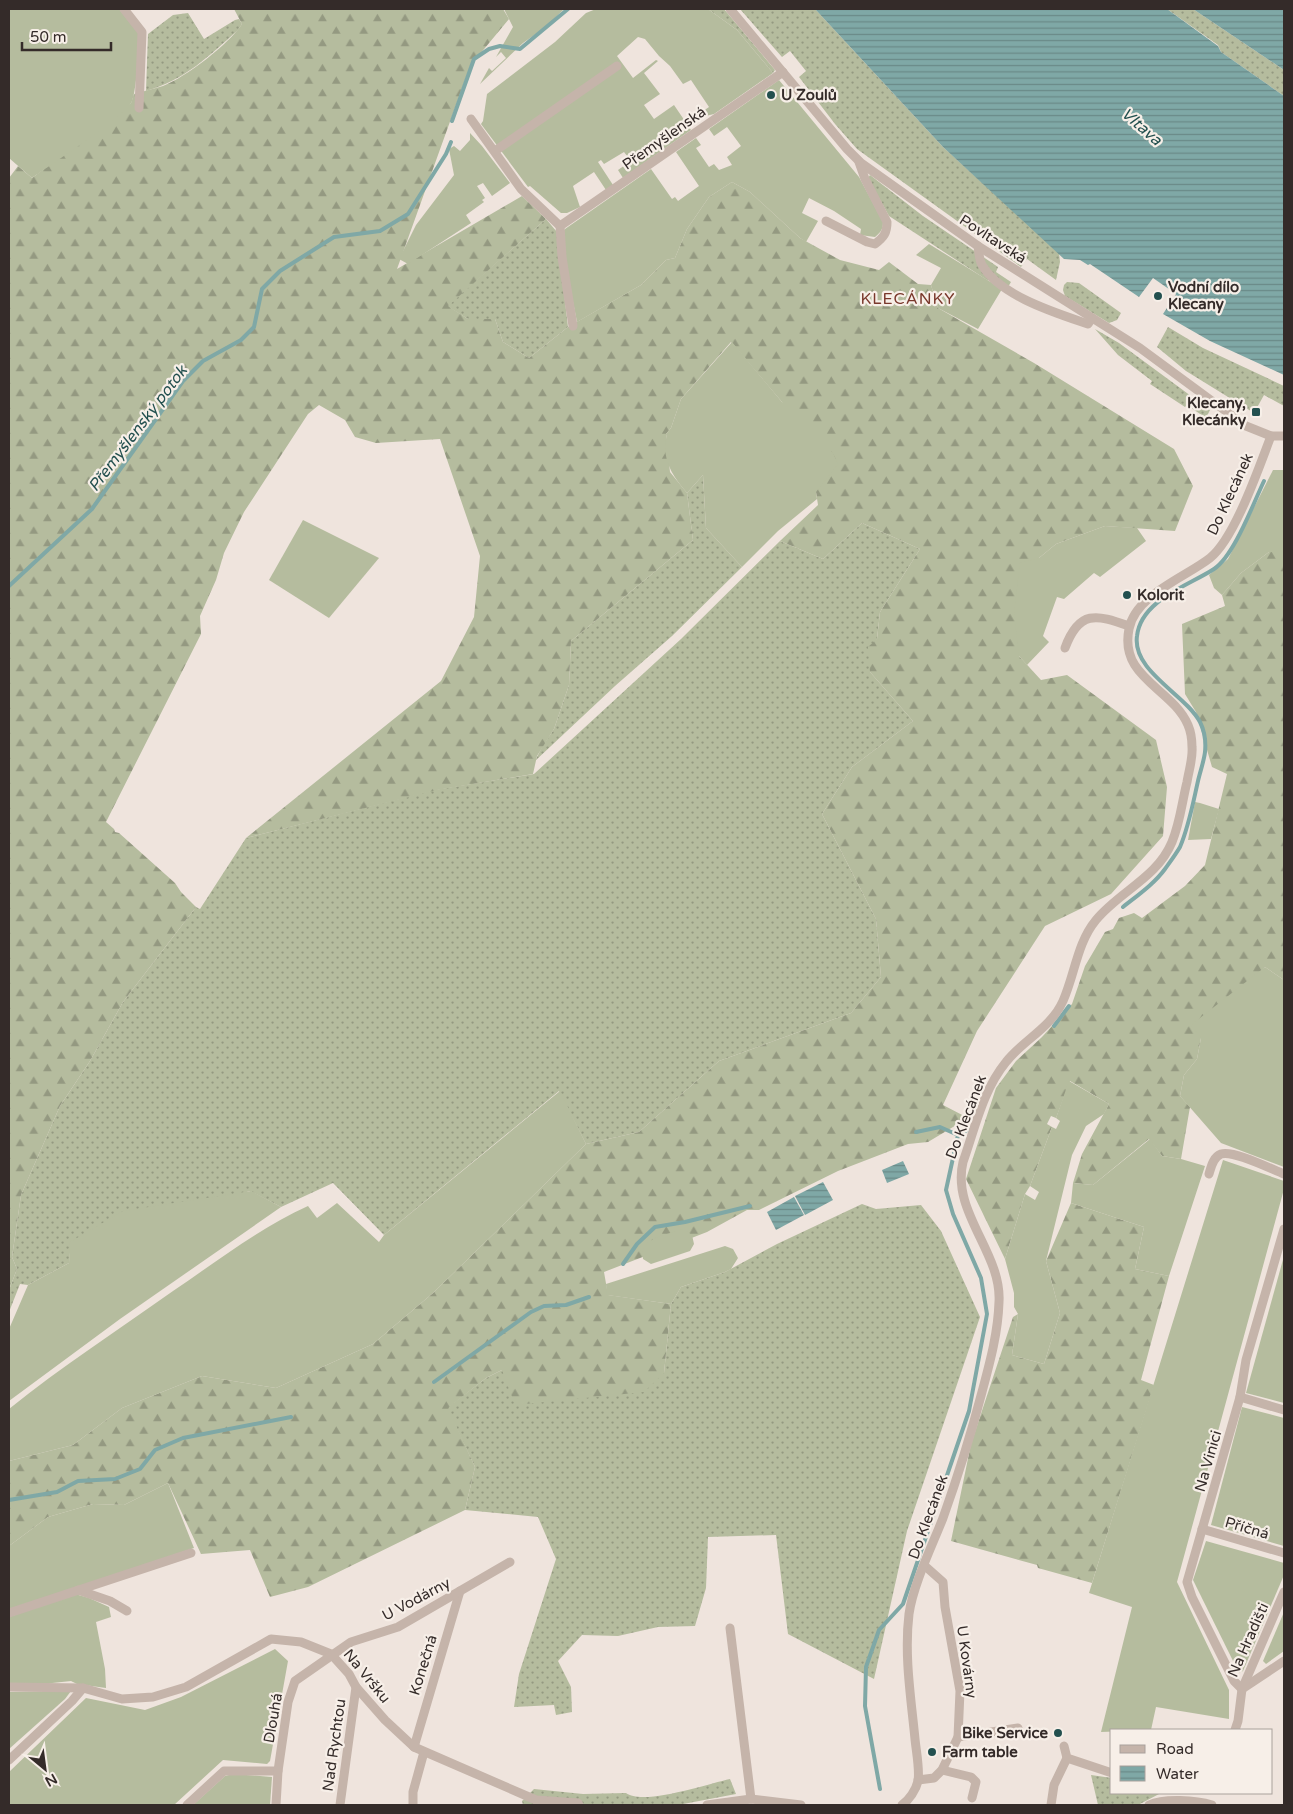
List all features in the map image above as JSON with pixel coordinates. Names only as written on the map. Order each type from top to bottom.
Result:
[{"type":"street","points":[[124,9],[142,32],[139,108]]},
{"type":"street","name":"Povltavská","points":[[730,9],[859,162],[978,246],[1140,348],[1246,426],[1270,436],[1284,436]]},
{"type":"street","points":[[495,151],[618,66]]},
{"type":"street","name":"Přemyšlenská","points":[[560,226],[783,72]]},
{"type":"street","points":[[471,119],[521,189],[560,226],[562,257],[573,326]]},
{"type":"street","points":[[826,221],[866,242],[875,244],[884,236],[887,222],[865,179],[859,162]]},
{"type":"street","points":[[978,246],[982,264],[1003,287],[1046,310],[1088,324],[1092,318]]},
{"type":"street","name":"Do Klecánek","points":[[918,1780],[907,1631],[911,1604],[965,1455],[998,1323],[1000,1289],[992,1262],[970,1216],[961,1188],[960,1172],[985,1096],[994,1078],[1007,1060],[1054,1015],[1063,1002],[1086,933],[1096,919],[1109,907],[1149,875],[1165,857],[1172,841],[1191,763],[1193,749],[1191,737],[1188,725],[1179,710],[1143,677],[1133,663],[1127,642],[1129,626],[1137,611],[1148,600],[1212,557],[1225,542],[1257,474],[1270,436]]},
{"type":"street","points":[[1065,648],[1070,633],[1084,620],[1095,616],[1108,618],[1129,626]]},
{"type":"street","points":[[1209,1174],[1214,1159],[1220,1154],[1231,1154],[1284,1174]]},
{"type":"street","name":"Na Vinici","points":[[1242,1689],[1234,1681],[1192,1597],[1187,1582],[1240,1397],[1246,1360],[1284,1230]]},
{"type":"street","points":[[1240,1397],[1284,1410]]},
{"type":"street","name":"Příčná","points":[[1202,1529],[1284,1554]]},
{"type":"street","points":[[9,1613],[191,1553]]},
{"type":"street","name":"U Vodárny","points":[[331,1654],[351,1642],[398,1627],[510,1562]]},
{"type":"street","name":"U Kovárny","points":[[925,1566],[943,1582],[946,1614],[960,1691],[958,1737],[942,1770]]},
{"type":"street","points":[[77,1590],[110,1601],[127,1611]]},
{"type":"street","name":"Konečná","points":[[414,1747],[460,1591]]},
{"type":"street","name":"Na Hradišti","points":[[1235,1729],[1242,1689],[1284,1592]]},
{"type":"street","points":[[730,1628],[751,1798]]},
{"type":"street","name":"Na Vršku","points":[[9,1688],[83,1688],[122,1699],[153,1697],[186,1687],[270,1639],[301,1642],[331,1654],[349,1674],[356,1688],[385,1720],[414,1747],[536,1800],[579,1804]]},
{"type":"street","name":"Dlouhá","points":[[276,1805],[278,1771],[288,1702],[295,1681],[331,1654]]},
{"type":"street","points":[[1242,1689],[1284,1661]]},
{"type":"street","points":[[9,1760],[72,1701],[83,1688]]},
{"type":"street","name":"Nad Rychtou","points":[[340,1805],[356,1688]]},
{"type":"street","points":[[958,1737],[1018,1728]]},
{"type":"street","points":[[1051,1805],[1054,1785],[1067,1758],[1064,1746]]},
{"type":"street","points":[[413,1805],[413,1792],[424,1752]]},
{"type":"street","points":[[1067,1758],[1110,1772]]},
{"type":"street","points":[[902,1805],[908,1801],[918,1780],[934,1778],[942,1770],[971,1777],[976,1782],[972,1798]]},
{"type":"street","points":[[187,1805],[224,1771],[278,1771]]},
{"type":"street","points":[[1153,1804],[1166,1794]]},
{"type":"street","points":[[708,1805],[751,1798],[801,1805]]},
{"type":"street","points":[[1153,1804],[1201,1802],[1212,1805]]},
{"type":"green space","points":[[9,9],[119,9],[138,32],[135,87],[132,101],[127,108],[102,129],[32,178],[9,158]]},
{"type":"green space","points":[[234,9],[503,9],[509,19],[470,66],[397,269],[522,196],[546,219],[448,306],[468,319],[495,319],[503,342],[529,358],[568,327],[641,285],[666,260],[675,258],[687,229],[709,197],[732,182],[750,192],[800,238],[840,260],[879,270],[889,262],[918,284],[931,285],[938,308],[1034,363],[1174,449],[1193,486],[1175,531],[1105,526],[1056,544],[1039,558],[1019,656],[1041,680],[1067,675],[1156,740],[1167,787],[1163,836],[1111,894],[1045,926],[977,1031],[943,1105],[968,1118],[928,1142],[908,1144],[838,1171],[759,1210],[747,1210],[707,1232],[604,1272],[608,1295],[671,1304],[664,1373],[644,1392],[515,1405],[502,1370],[486,1378],[448,1408],[475,1467],[465,1510],[308,1587],[270,1597],[250,1550],[201,1554],[168,1483],[124,1505],[93,1504],[48,1517],[9,1546],[9,1461],[73,1445],[122,1408],[202,1376],[276,1388],[373,1344],[433,1293],[586,1144],[639,1132],[719,1061],[851,1013],[881,977],[876,919],[822,814],[852,767],[913,721],[870,672],[868,647],[877,639],[880,612],[920,549],[862,523],[823,559],[780,541],[818,505],[816,492],[782,402],[731,342],[681,399],[671,428],[666,434],[670,472],[687,493],[693,540],[571,641],[569,685],[554,729],[537,756],[533,774],[437,790],[246,838],[441,681],[474,617],[480,556],[440,439],[376,443],[355,437],[345,420],[319,405],[308,414],[244,512],[224,553],[216,580],[200,616],[201,634],[106,822],[115,832],[119,833],[175,883],[196,907],[123,1002],[90,1061],[60,1106],[21,1195],[12,1257],[17,1269],[9,1290],[9,178],[18,166],[32,178],[131,103],[134,94],[172,82],[206,59],[227,41],[242,24]]},
{"type":"green space","points":[[504,9],[564,9],[547,26],[523,43],[480,84],[489,68],[492,71],[506,58],[501,52],[496,57],[513,27]]},
{"type":"green space","points":[[596,9],[708,9],[737,30],[773,73],[714,114],[697,118],[696,116],[709,107],[691,80],[683,84],[670,66],[645,39],[638,37],[617,56],[633,78],[656,60],[658,61],[644,73],[660,94],[644,105],[654,119],[674,105],[691,130],[623,178],[618,170],[631,161],[624,152],[604,164],[601,160],[598,162],[613,185],[606,190],[594,172],[573,186],[580,207],[567,213],[561,213],[530,186],[528,187],[481,124],[487,94],[555,42],[586,13]]},
{"type":"green space","points":[[708,9],[724,9],[775,70],[773,73],[737,30]]},
{"type":"green space","points":[[740,9],[815,9],[943,147],[1059,253],[1060,262],[1056,280],[1027,259],[1021,267],[857,149],[799,77],[806,71],[790,51],[782,57]]},
{"type":"green space","points":[[1167,9],[1193,9],[1284,70],[1284,96],[1221,52],[1218,45]]},
{"type":"green space","points":[[188,13],[204,39],[235,20],[239,19],[242,24],[217,49],[185,74],[146,91],[148,34],[173,15]]},
{"type":"green space","points":[[779,80],[859,177],[883,222],[880,232],[875,237],[860,235],[861,229],[834,211],[809,198],[802,213],[818,221],[806,242],[750,192],[732,182],[709,197],[687,229],[675,258],[666,260],[641,285],[577,322],[564,256],[563,232],[565,229],[651,169],[672,199],[675,197],[678,201],[699,186],[676,152],[696,138],[701,145],[696,148],[709,167],[714,164],[719,170],[732,165],[727,157],[741,146],[727,127],[714,136],[709,129]]},
{"type":"green space","points":[[470,133],[510,183],[492,196],[483,183],[477,186],[485,198],[482,200],[484,202],[466,215],[471,223],[408,264],[399,259],[416,225],[454,175],[449,149],[454,146],[460,151],[470,140]]},
{"type":"green space","points":[[870,175],[923,216],[998,267],[996,272],[1011,282],[1008,287],[1001,283],[987,280],[889,216],[868,178]]},
{"type":"green space","points":[[546,219],[557,232],[568,327],[529,358],[503,342],[495,319],[468,319],[447,306]]},
{"type":"green space","points":[[929,244],[1002,289],[978,329],[938,308],[931,285],[941,268],[916,255]]},
{"type":"green space","points":[[1067,282],[1079,283],[1121,313],[1117,320],[1109,323],[1065,296],[1063,290]]},
{"type":"green space","points":[[1168,327],[1203,348],[1284,386],[1284,406],[1264,395],[1254,413],[1186,371],[1157,347]]},
{"type":"green space","points":[[1095,329],[1119,343],[1210,410],[1206,418],[1150,384],[1152,381],[1118,355]]},
{"type":"green space","points":[[732,342],[782,402],[833,453],[838,464],[816,492],[817,499],[778,531],[742,567],[706,528],[703,475],[687,493],[678,482],[665,453],[666,434],[671,428],[681,399]]},
{"type":"green space","points":[[1273,470],[1284,470],[1284,552],[1269,552],[1241,573],[1222,595],[1214,588],[1209,575],[1228,559]]},
{"type":"green space","points":[[703,475],[706,528],[742,567],[672,636],[535,761],[554,729],[569,685],[571,641],[693,540],[687,493]]},
{"type":"green space","points":[[303,520],[379,558],[329,618],[269,580]]},
{"type":"green space","points":[[862,523],[920,549],[880,612],[870,672],[913,721],[852,767],[822,814],[876,919],[881,977],[851,1013],[719,1061],[639,1132],[586,1144],[559,1091],[384,1235],[333,1183],[281,1207],[250,1191],[71,1242],[69,1263],[28,1285],[20,1284],[9,1312],[9,1290],[17,1269],[12,1257],[21,1195],[60,1106],[90,1061],[123,1002],[196,907],[200,909],[246,838],[434,790],[534,774],[681,639],[780,541],[823,559]]},
{"type":"green space","points":[[1105,526],[1137,528],[1146,541],[1100,577],[1094,573],[1064,599],[1057,597],[1043,636],[1049,642],[1027,665],[1019,656],[1014,613],[1020,563],[1039,558],[1056,544]]},
{"type":"green space","points":[[1269,552],[1284,552],[1284,980],[1265,967],[1201,1038],[1197,1059],[1184,1075],[1180,1096],[1190,1107],[1181,1159],[1162,1156],[1149,1139],[1093,1185],[1073,1183],[1082,1154],[1109,1104],[1070,1081],[1056,1118],[1051,1116],[1047,1124],[1052,1127],[1030,1186],[1025,1194],[1005,1259],[966,1179],[996,1088],[1016,1061],[1042,1037],[1072,1004],[1085,966],[1105,932],[1113,929],[1119,918],[1134,913],[1142,918],[1185,886],[1205,865],[1227,774],[1212,767],[1196,712],[1185,694],[1182,624],[1225,606],[1222,595],[1241,573]]},
{"type":"green space","points":[[1195,802],[1219,809],[1211,839],[1188,840]]},
{"type":"green space","points":[[1265,967],[1284,980],[1284,1167],[1221,1143],[1180,1096],[1184,1075],[1197,1059],[1201,1038],[1191,1025]]},
{"type":"green space","points":[[1069,1081],[1109,1104],[1104,1114],[1086,1126],[1072,1155],[1046,1261],[1060,1313],[1044,1364],[1012,1355],[1018,1314],[1014,1307],[1014,1293],[1005,1259],[1025,1194],[1035,1200],[1039,1192],[1030,1186],[1052,1127],[1056,1129],[1060,1121],[1056,1118]]},
{"type":"green space","points":[[560,1091],[586,1144],[433,1293],[373,1344],[276,1388],[202,1376],[122,1408],[73,1445],[9,1461],[9,1409],[69,1363],[239,1246],[290,1214],[308,1206],[317,1218],[337,1203],[379,1242],[384,1235]]},
{"type":"green space","points":[[1150,1139],[1162,1156],[1205,1166],[1169,1276],[1135,1269],[1144,1227],[1071,1203],[1073,1183],[1093,1185]]},
{"type":"green space","points":[[1223,1160],[1284,1181],[1284,1189],[1177,1582],[1229,1690],[1229,1719],[1156,1707],[1151,1729],[1110,1729],[1110,1732],[1101,1732],[1132,1607],[1089,1593]]},
{"type":"green space","points":[[251,1191],[281,1207],[120,1319],[9,1401],[9,1329],[28,1285],[69,1263],[70,1242],[123,1211]]},
{"type":"green space","points":[[1071,1203],[1144,1227],[1135,1269],[1169,1276],[1141,1380],[1154,1385],[1092,1583],[1038,1568],[1037,1565],[951,1541],[971,1444],[1013,1317],[1018,1314],[1012,1355],[1044,1364],[1060,1313],[1046,1261]]},
{"type":"green space","points":[[862,1204],[876,1209],[921,1205],[941,1231],[980,1317],[907,1531],[874,1679],[788,1634],[776,1535],[708,1537],[706,1588],[695,1626],[658,1627],[618,1636],[582,1635],[558,1661],[571,1687],[572,1712],[556,1715],[554,1705],[514,1707],[519,1674],[556,1559],[538,1517],[465,1510],[475,1467],[447,1408],[486,1378],[502,1370],[664,1373],[671,1304],[681,1287],[725,1272],[777,1244]]},
{"type":"green space","points":[[683,1229],[692,1235],[694,1244],[690,1251],[651,1264],[643,1259],[645,1246],[650,1241],[662,1235]]},
{"type":"green space","points":[[725,1246],[733,1249],[738,1258],[731,1269],[681,1287],[671,1304],[607,1295],[606,1284]]},
{"type":"green space","points":[[1284,1256],[1284,1403],[1246,1393]]},
{"type":"green space","points":[[1242,1407],[1284,1418],[1284,1546],[1211,1525]]},
{"type":"green space","points":[[168,1483],[194,1548],[9,1610],[9,1546],[48,1517],[93,1504],[124,1505]]},
{"type":"green space","points":[[1206,1541],[1284,1563],[1284,1575],[1243,1671],[1239,1673],[1193,1580]]},
{"type":"green space","points":[[75,1594],[109,1607],[111,1617],[96,1622],[105,1669],[106,1688],[77,1684],[71,1681],[43,1684],[9,1683],[9,1617]]},
{"type":"green space","points":[[1284,1612],[1284,1651],[1266,1664],[1263,1661]]},
{"type":"green space","points":[[275,1649],[288,1661],[270,1761],[267,1764],[223,1760],[174,1805],[9,1805],[9,1772],[86,1698],[145,1710],[181,1697]]},
{"type":"green space","points":[[71,1691],[65,1699],[9,1749],[9,1692]]},
{"type":"green space","points":[[233,1774],[272,1777],[270,1805],[193,1805],[225,1776]]},
{"type":"green space","points":[[1091,1775],[1110,1778],[1110,1794],[1159,1794],[1138,1805],[1098,1805]]},
{"type":"green space","points":[[730,1779],[736,1794],[678,1805],[523,1805],[522,1801],[534,1789],[583,1794],[626,1793],[646,1797],[676,1793]]},
{"type":"water","name":"Vltava","points":[[815,9],[1167,9],[1218,46],[1221,52],[1284,96],[1284,375],[1210,341],[1163,314],[1176,294],[1153,278],[1139,297],[1090,264],[1088,265],[1080,260],[1064,259],[943,147]]},
{"type":"water","points":[[1193,9],[1284,9],[1284,70]]},
{"type":"water","points":[[903,1161],[909,1174],[887,1183],[882,1170]]},
{"type":"water","points":[[823,1182],[833,1200],[805,1215],[795,1196]]},
{"type":"water","points":[[794,1197],[804,1215],[776,1230],[767,1212]]},
{"type":"waterway","name":"Přemyšlenský potok","points":[[452,121],[474,59],[489,49],[500,46],[520,49],[568,9]]},
{"type":"waterway","name":"Přemyšlenský potok","points":[[9,586],[92,509],[183,381],[203,361],[241,340],[254,327],[262,289],[280,271],[334,237],[380,231],[408,214],[446,154],[451,142]]},
{"type":"waterway","points":[[1123,907],[1156,880],[1180,847],[1186,831],[1205,748],[1203,729],[1193,712],[1161,682],[1143,660],[1138,649],[1137,636],[1140,623],[1156,603],[1214,569],[1229,553],[1249,516],[1264,481]]},
{"type":"waterway","points":[[1054,1026],[1069,1006]]},
{"type":"waterway","points":[[916,1132],[940,1127],[958,1135],[969,1129]]},
{"type":"waterway","points":[[880,1789],[865,1706],[866,1667],[879,1630],[903,1604],[969,1411],[987,1314],[981,1278],[953,1214],[946,1190],[958,1135]]},
{"type":"waterway","points":[[623,1264],[637,1244],[655,1227],[685,1222],[750,1206]]},
{"type":"waterway","points":[[434,1382],[531,1312],[544,1306],[566,1305],[589,1297]]},
{"type":"waterway","points":[[9,1500],[57,1492],[78,1481],[115,1479],[140,1469],[155,1450],[183,1438],[291,1417]]},
{"type":"place","name":"U Zoulů","points":[[771,95]]},
{"type":"place","name":"Vodní dílo Klecany","points":[[1158,296]]},
{"type":"place","name":"Klecany, Klecánky","points":[[1256,412]]},
{"type":"place","name":"Kolorit","points":[[1127,595]]},
{"type":"place","name":"Bike Service","points":[[1058,1733]]},
{"type":"place","name":"Farm table","points":[[932,1752]]},
{"type":"district","name":"KLECÁNKY","points":[[908,298]]}]
